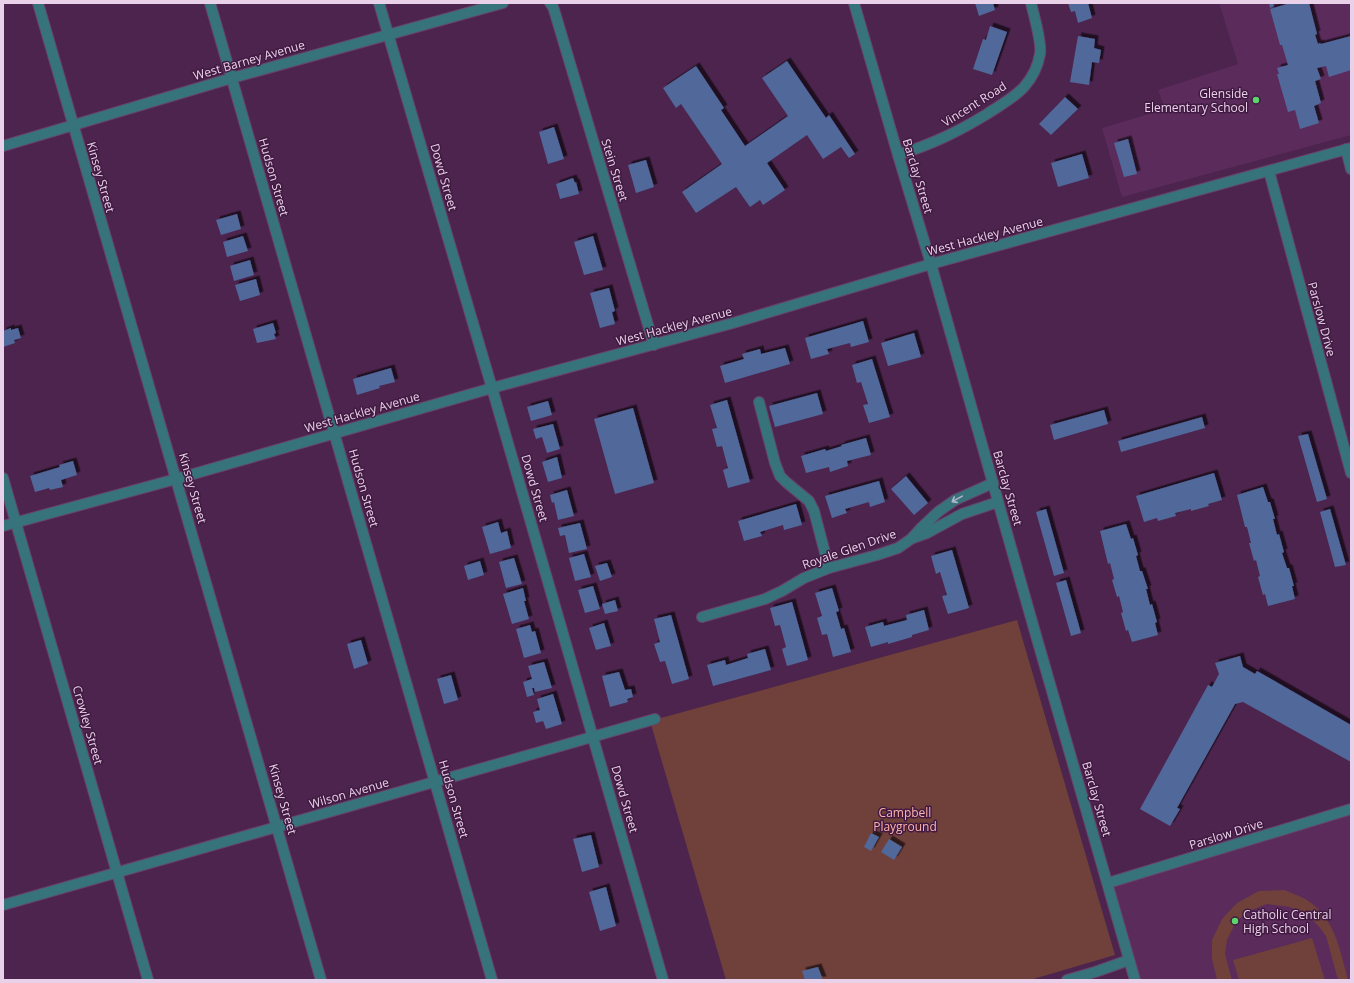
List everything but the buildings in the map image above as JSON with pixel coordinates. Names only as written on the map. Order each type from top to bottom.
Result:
[{"type":"street","name":"Kinsey Street","points":[[38,3],[278,827],[321,980]]},
{"type":"street","name":"Hudson Street","points":[[210,3],[492,980]]},
{"type":"street","name":"Dowd Street","points":[[379,3],[594,737],[663,980]]},
{"type":"street","name":"West Barney Avenue","points":[[3,146],[232,78],[503,3]]},
{"type":"street","name":"Stein Street","points":[[550,3],[554,7],[654,345]]},
{"type":"street","name":"Barclay Street","points":[[854,3],[931,264],[1135,980]]},
{"type":"street","name":"Vincent Road","points":[[898,155],[925,147],[948,137],[1002,104],[1024,87],[1035,70],[1040,53],[1038,33],[1031,3]]},
{"type":"street","name":"West Hackley Avenue","points":[[3,526],[335,434],[492,388],[654,345],[931,264],[1348,149]]},
{"type":"street","points":[[1348,149],[1351,169]]},
{"type":"street","name":"Parslow Drive","points":[[1269,171],[1351,473]]},
{"type":"street","points":[[759,402],[775,463],[780,476],[809,501],[814,512],[829,568]]},
{"type":"street","name":"Crowley Street","points":[[3,478],[148,980]]},
{"type":"street","name":"Royale Glen Drive","points":[[702,617],[765,599],[804,578],[829,568],[898,548],[911,539],[938,512],[955,500],[993,483]]},
{"type":"street","points":[[911,539],[927,533],[962,514],[998,502]]},
{"type":"street","name":"Wilson Avenue","points":[[3,905],[655,719]]},
{"type":"street","name":"Parslow Drive","points":[[1108,883],[1351,809]]},
{"type":"street","points":[[1067,980],[1129,960]]},
{"type":"shaded area","name":"Glenside Elementary School","points":[[1219,3],[1351,3],[1351,135],[1122,197],[1102,128],[1165,109],[1158,90],[1238,64]]},
{"type":"shaded area","name":"Catholic Central High School","points":[[1351,811],[1351,980],[1135,980],[1108,883]]},
{"type":"green space","name":"Campbell Playground","points":[[1017,620],[1115,955],[1030,980],[726,980],[650,721]]},
{"type":"green space","points":[[1284,890],[1307,900],[1324,916],[1339,946],[1348,980],[1338,980],[1326,936],[1308,915],[1290,907],[1267,904],[1249,911],[1236,922],[1227,940],[1225,954],[1232,980],[1217,980],[1212,959],[1212,940],[1222,919],[1237,903],[1259,891]]},
{"type":"green space","points":[[1312,938],[1325,980],[1239,980],[1233,960]]},
{"type":"place","name":"Glenside Elementary School","points":[[1256,100]]},
{"type":"place","name":"Catholic Central High School","points":[[1235,921]]}]
